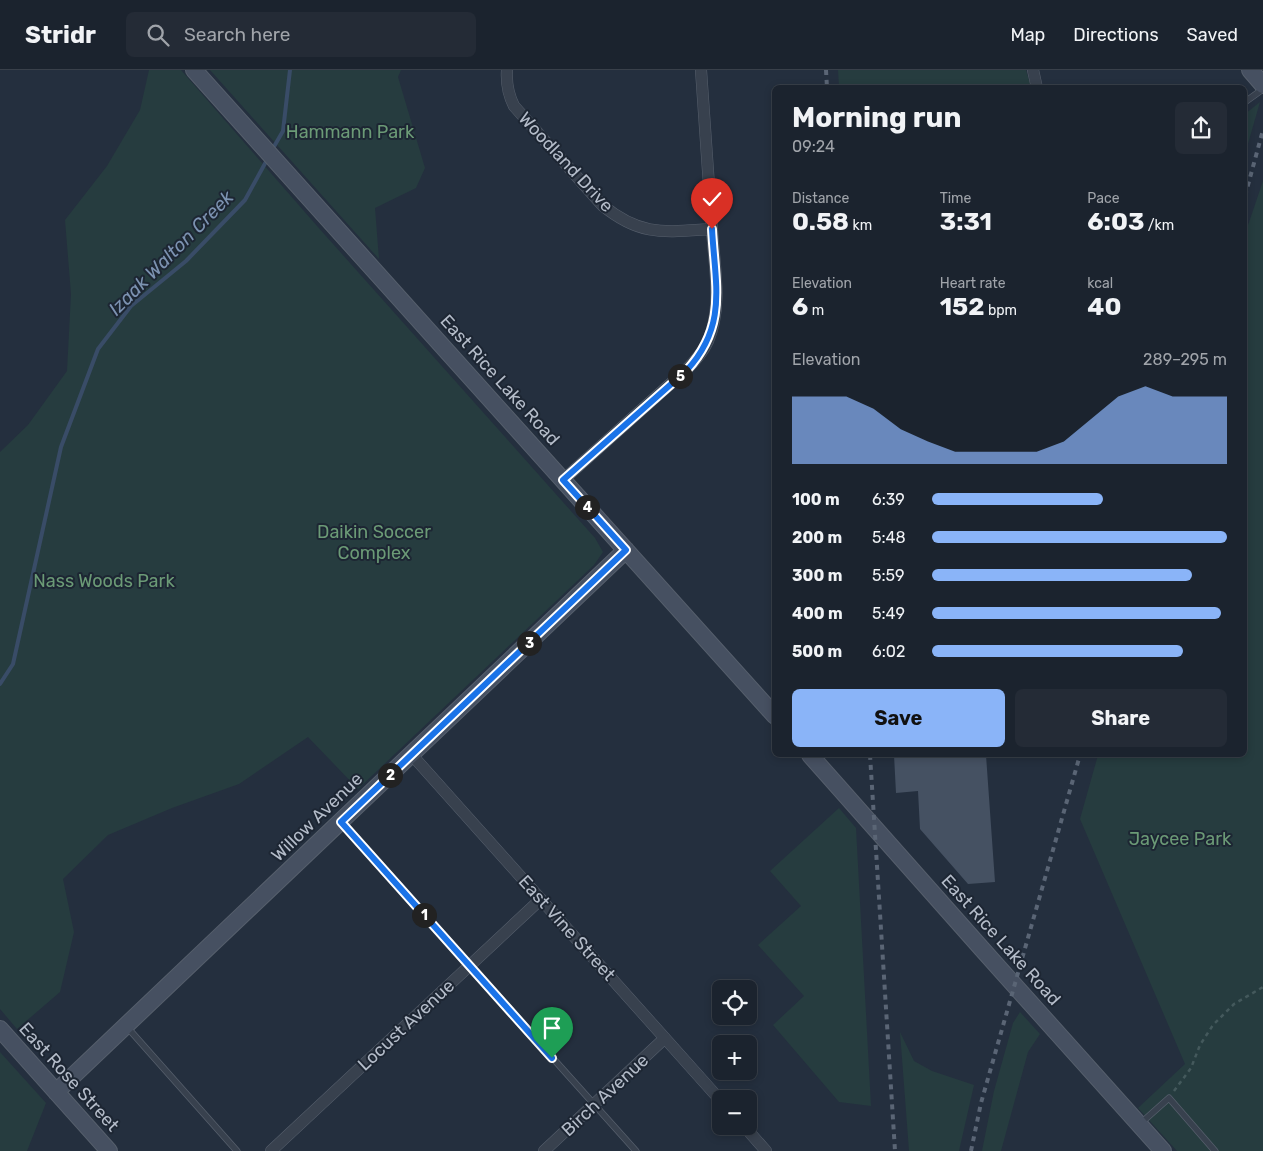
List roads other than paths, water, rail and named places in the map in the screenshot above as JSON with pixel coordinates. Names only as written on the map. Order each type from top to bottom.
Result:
[{"type":"street","name":"East Rice Lake Road","points":[[194,70],[772,713]]},
{"type":"street","name":"Woodland Drive","points":[[507,70],[506,84],[514,106],[602,205],[616,216],[644,229],[662,232],[712,229]]},
{"type":"street","points":[[563,480],[687,370],[707,343],[712,329],[716,314],[701,70]]},
{"type":"street","points":[[1033,70],[1036,85]]},
{"type":"street","points":[[1250,70],[1263,85]]},
{"type":"street","name":"Willow Avenue","points":[[56,1092],[626,550]]},
{"type":"street","name":"East Vine Street","points":[[412,755],[712,1091]]},
{"type":"street","name":"East Rice Lake Road","points":[[812,757],[1163,1151]]},
{"type":"street","name":"Locust Avenue","points":[[271,1151],[541,899]]},
{"type":"street","name":"East Rose Street","points":[[0,1029],[109,1151]]},
{"type":"street","name":"Birch Avenue","points":[[544,1151],[665,1038]]},
{"type":"street","points":[[752,1135],[766,1151]]},
{"type":"lane","points":[[1247,101],[1263,89]]},
{"type":"lane","points":[[341,822],[636,1151]]},
{"type":"lane","points":[[126,1026],[238,1151]]},
{"type":"lane","points":[[1139,1124],[1169,1098],[1215,1151]]},
{"type":"waterway","name":"Izaak Walton Creek","points":[[272,150],[283,131],[290,70]]},
{"type":"waterway","name":"Izaak Walton Creek","points":[[0,684],[13,664],[61,447],[98,349],[131,306],[186,261],[245,200],[268,158]]},
{"type":"railway","points":[[826,70],[827,85]]},
{"type":"railway","points":[[1247,189],[1263,130]]},
{"type":"railway","points":[[870,757],[895,1151]]},
{"type":"railway","points":[[971,1151],[981,1103],[1079,757]]},
{"type":"park label","name":"Hammann Park","points":[[350,132]]},
{"type":"park label","name":"Daikin Soccer Complex","points":[[374,542]]},
{"type":"park label","name":"Nass Woods Park","points":[[104,581]]},
{"type":"park label","name":"Jaycee Park","points":[[1180,839]]}]
